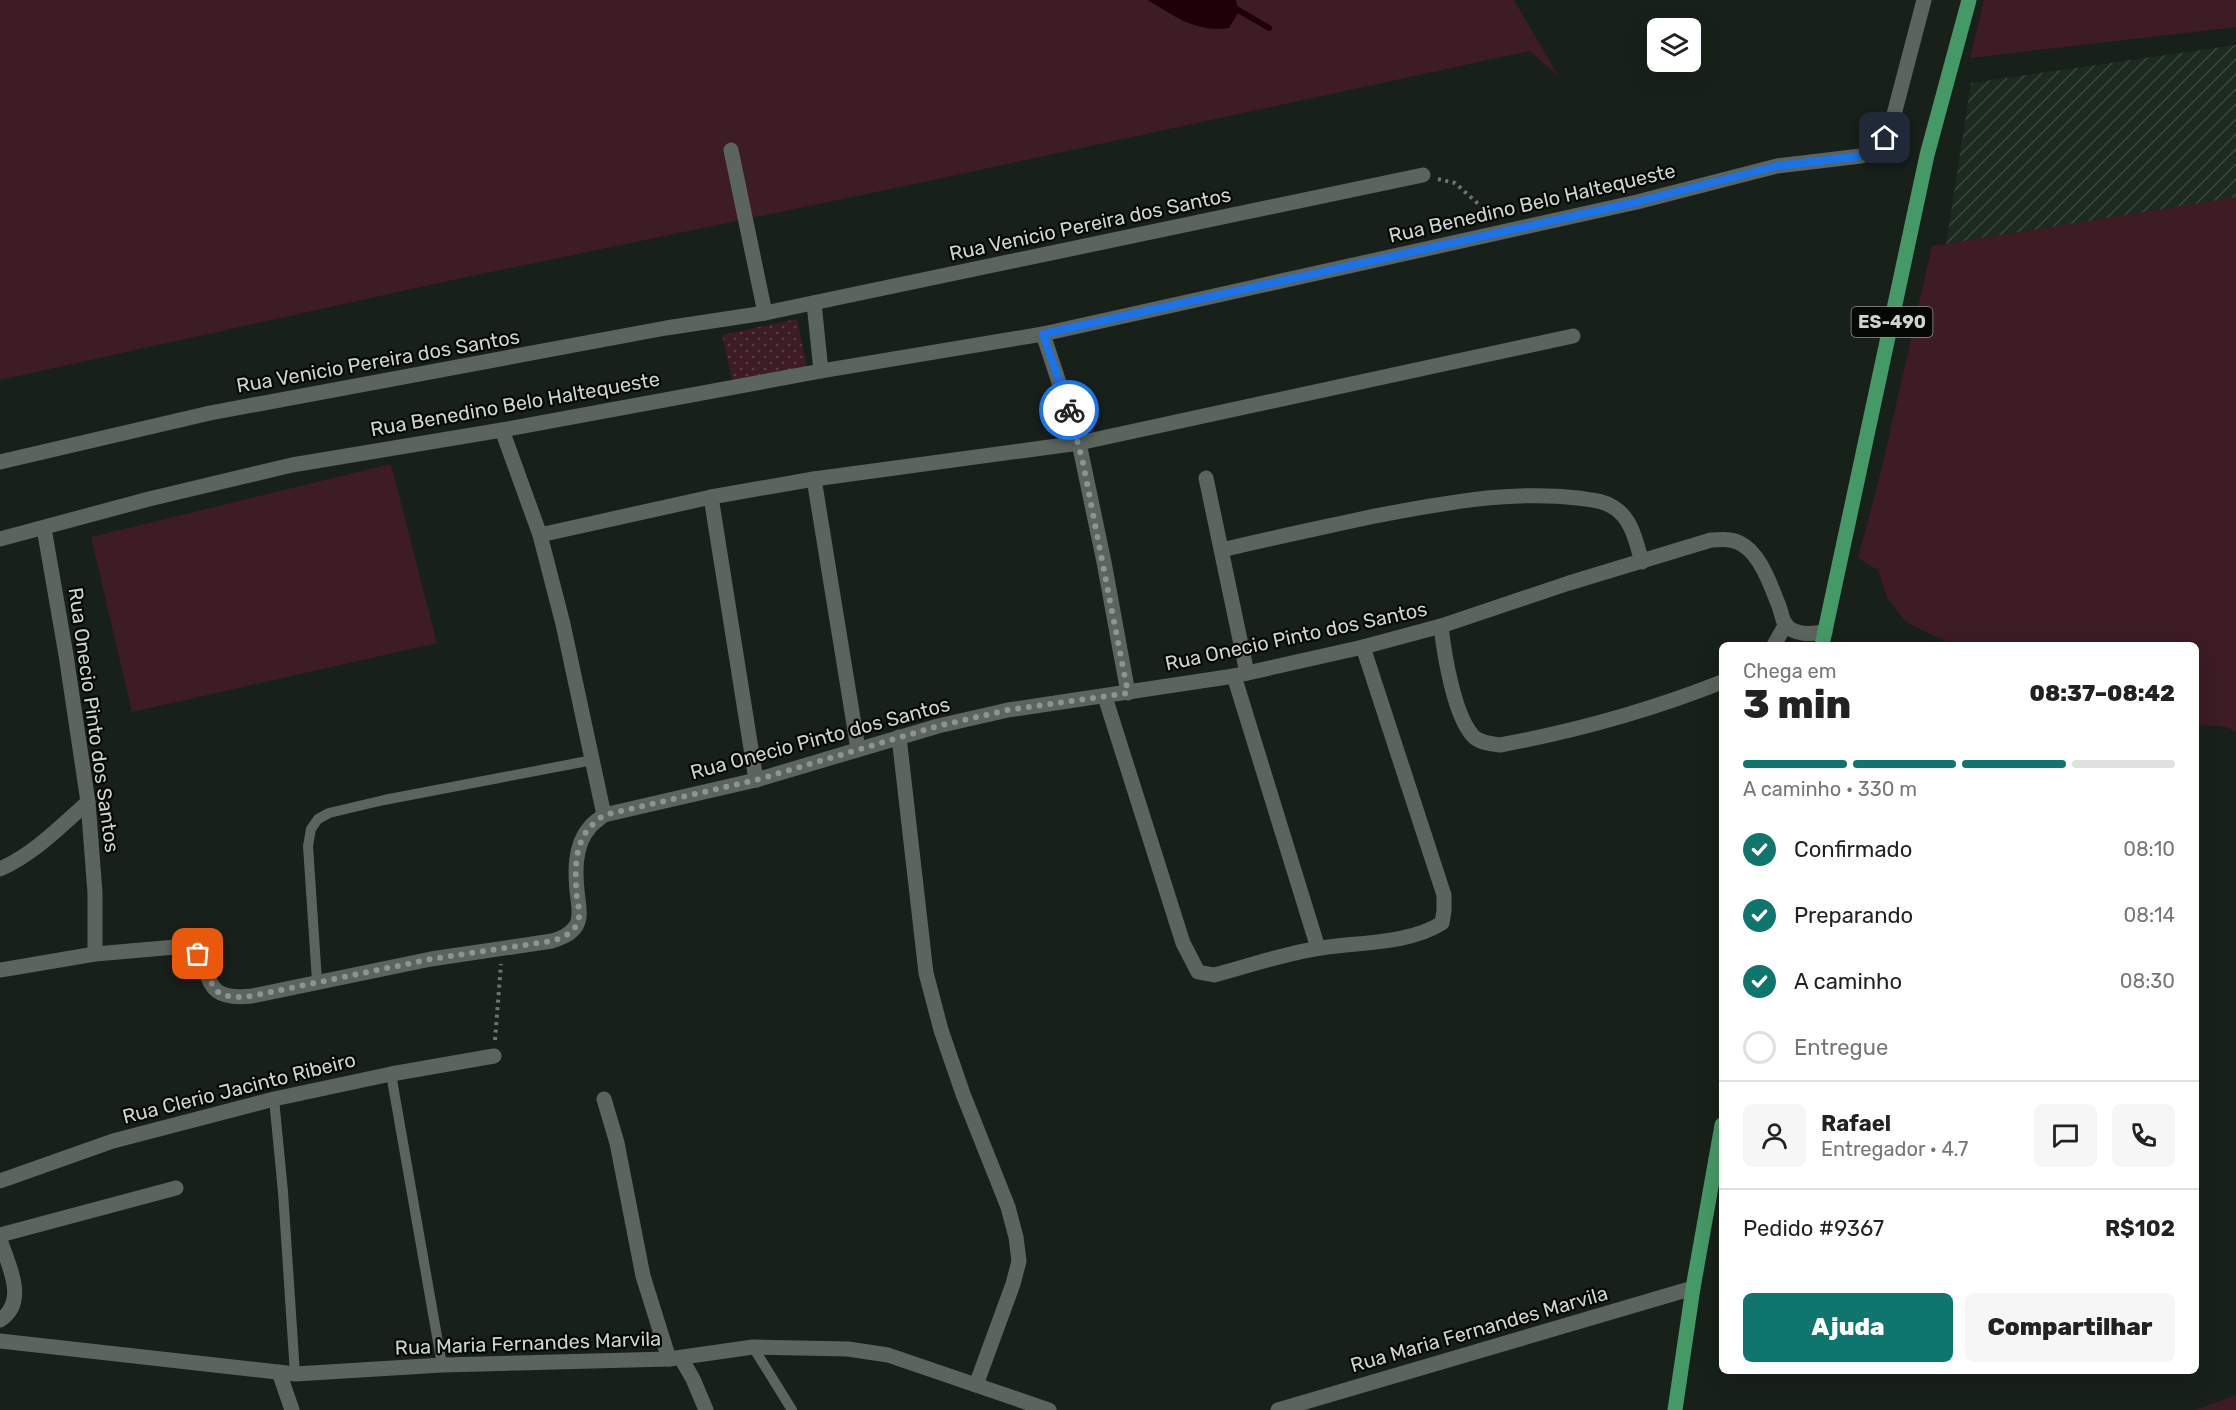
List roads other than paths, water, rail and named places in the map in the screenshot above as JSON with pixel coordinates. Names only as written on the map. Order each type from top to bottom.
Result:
[{"type":"main road","name":"ES-490","points":[[1823,639],[1927,155],[1969,0]]},
{"type":"main road","points":[[1675,1410],[1693,1288],[1719,1142]]},
{"type":"street","name":"Rua Benedino Belo Haltequeste","points":[[0,539],[150,498],[292,465],[1043,334],[1500,234],[1777,166],[1861,156],[1875,150],[1885,138],[1892,122],[1924,0]]},
{"type":"street","points":[[731,150],[765,314]]},
{"type":"street","name":"Rua Venicio Pereira dos Santos","points":[[0,462],[210,413],[666,328],[765,314],[1423,175]]},
{"type":"street","points":[[814,303],[821,371]]},
{"type":"street","points":[[1043,334],[1079,443],[1128,693]]},
{"type":"street","points":[[540,535],[711,497],[814,479],[1079,443],[1573,336]]},
{"type":"street","points":[[0,970],[94,954],[176,947],[190,949],[198,954],[214,990],[233,998],[252,996],[317,981],[552,941],[566,936],[576,926],[579,914],[576,862],[580,843],[589,828],[604,815],[563,624],[540,535],[502,430]]},
{"type":"street","points":[[1206,478],[1222,550],[1240,674],[1318,948]]},
{"type":"street","points":[[814,479],[858,749]]},
{"type":"street","points":[[1222,550],[1408,510],[1481,499],[1556,496],[1598,501],[1612,506],[1623,514],[1631,526],[1642,562]]},
{"type":"street","points":[[711,497],[756,780]]},
{"type":"street","name":"Rua Onecio Pinto dos Santos","points":[[44,528],[88,802],[95,892],[94,954]]},
{"type":"street","name":"Rua Onecio Pinto dos Santos","points":[[604,815],[756,780],[938,726],[1008,710],[1105,697],[1240,674],[1363,647],[1440,626],[1711,540],[1732,540],[1746,547],[1758,562],[1770,584],[1786,624]]},
{"type":"street","points":[[1776,642],[1786,624],[1798,633],[1823,639]]},
{"type":"street","points":[[1440,626],[1445,659],[1465,723],[1474,737],[1486,744],[1500,745],[1518,742],[1668,704],[1719,683]]},
{"type":"street","points":[[1105,697],[1183,944],[1198,972],[1214,975],[1318,948],[1414,936],[1442,923],[1444,895],[1363,647]]},
{"type":"street","points":[[899,737],[926,973],[948,1052],[1008,1207],[1019,1261],[1013,1284],[976,1385]]},
{"type":"street","points":[[0,869],[13,864],[39,845],[88,802]]},
{"type":"street","name":"Rua Clerio Jacinto Ribeiro","points":[[0,1181],[113,1141],[274,1098],[494,1056]]},
{"type":"street","points":[[604,1099],[617,1143],[643,1276],[675,1359],[693,1379],[706,1410]]},
{"type":"street","points":[[0,1235],[176,1188]]},
{"type":"street","points":[[0,1240],[15,1288],[15,1303],[9,1314],[0,1320]]},
{"type":"street","name":"Rua Maria Fernandes Marvila","points":[[1278,1410],[1693,1288]]},
{"type":"street","name":"Rua Maria Fernandes Marvila","points":[[0,1341],[295,1374],[442,1365],[675,1359],[753,1347],[848,1349],[888,1354],[1049,1410]]},
{"type":"street","points":[[279,1372],[292,1410]]},
{"type":"lane","points":[[317,981],[308,846],[311,829],[318,819],[329,813],[363,804],[593,760]]},
{"type":"lane","points":[[391,1074],[442,1365]]},
{"type":"lane","points":[[274,1098],[283,1192],[295,1374]]},
{"type":"lane","points":[[753,1347],[792,1410]]},
{"type":"waterway","points":[[1221,0],[1269,28]]}]
